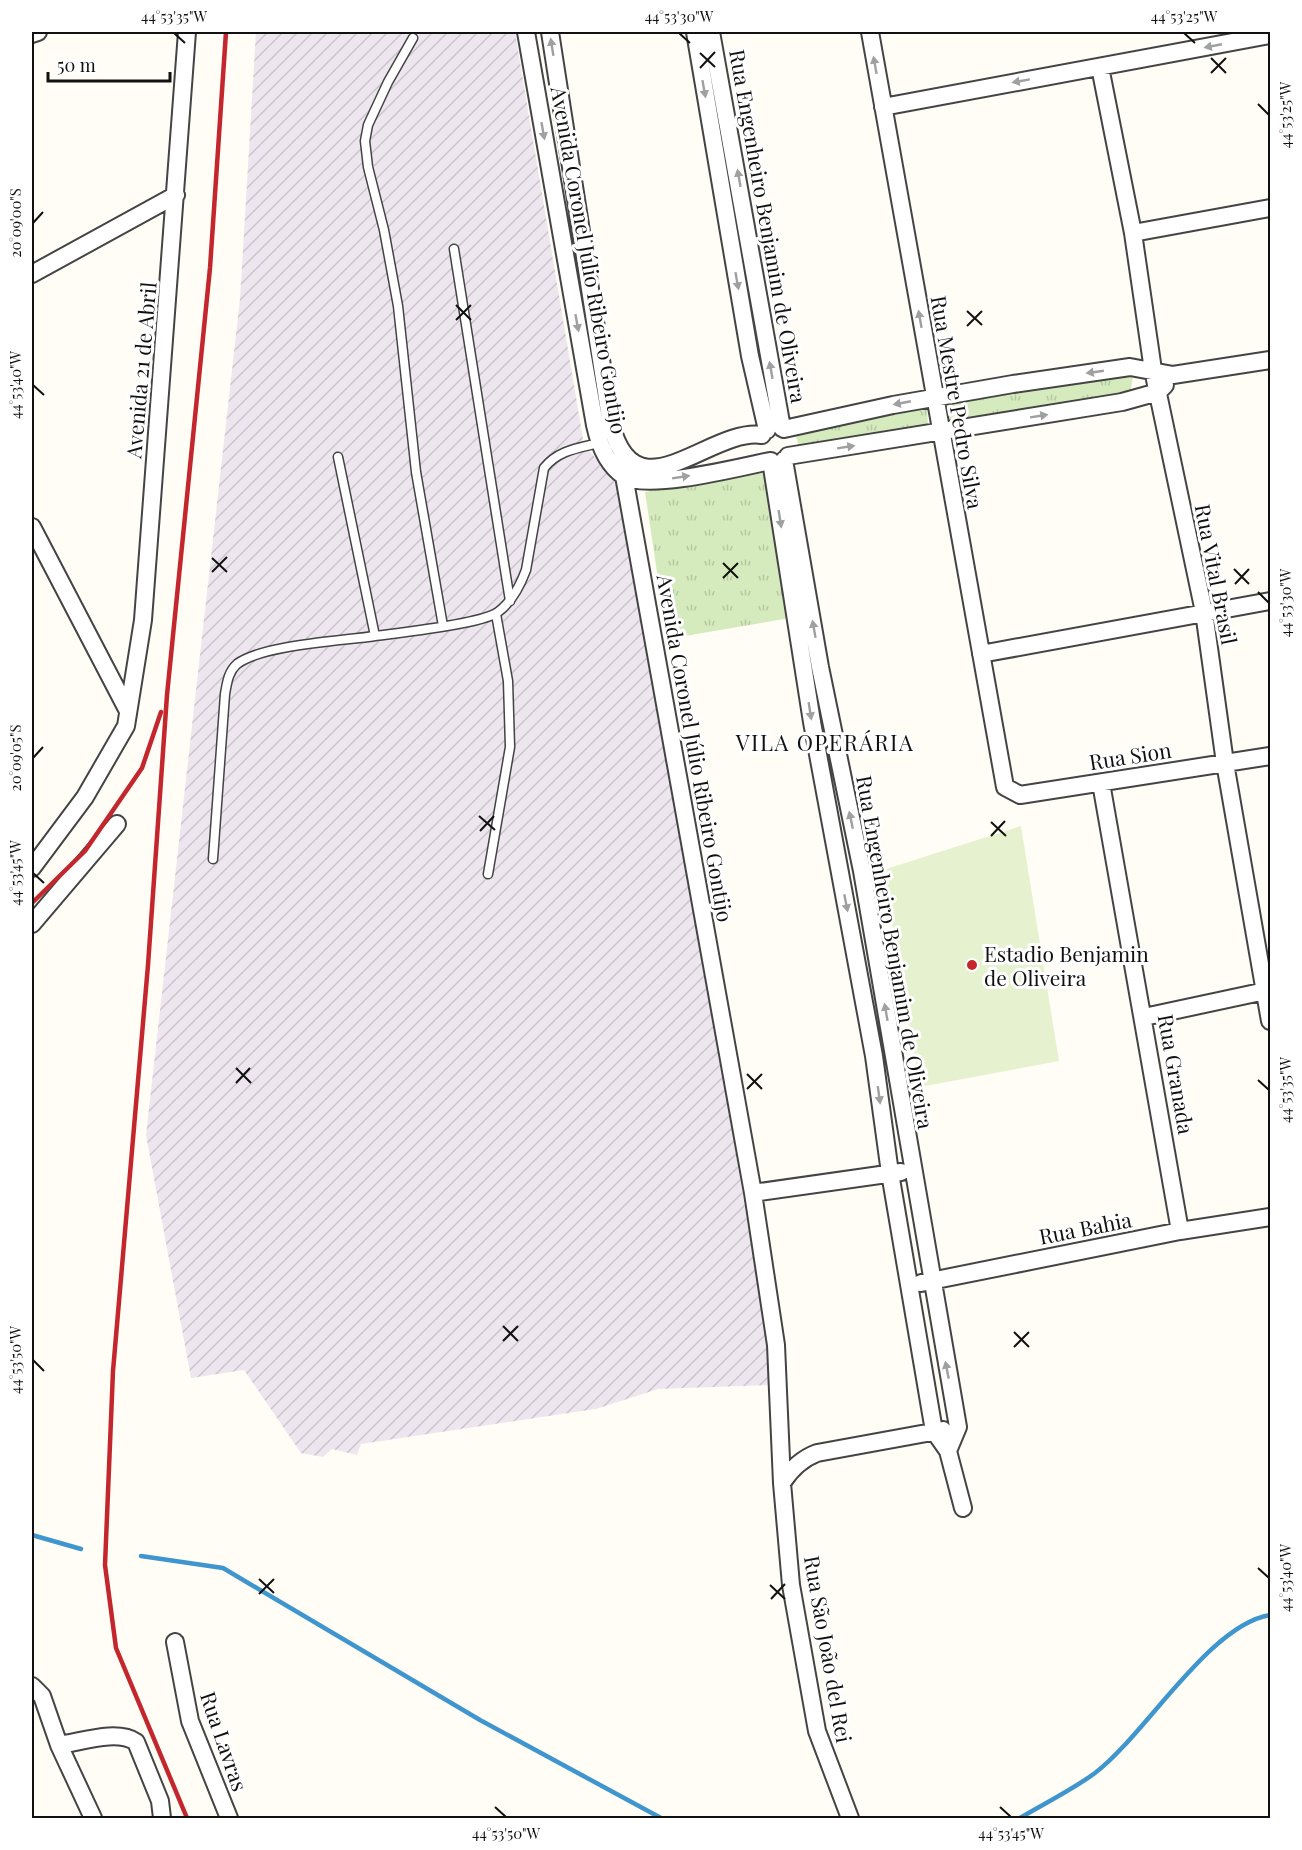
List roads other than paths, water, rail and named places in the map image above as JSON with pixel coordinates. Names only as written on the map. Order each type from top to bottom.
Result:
[{"type":"street","points":[[32,34],[38,32]]},
{"type":"street","name":"Avenida 21 de Abril","points":[[32,868],[85,797],[126,726],[143,620],[187,32]]},
{"type":"street","name":"Avenida Coronel Júlio Ribeiro Gontijo","points":[[526,32],[567,265],[607,441],[640,468],[689,458],[742,435],[773,431]]},
{"type":"street","name":"Avenida Coronel Júlio Ribeiro Gontijo","points":[[550,32],[586,260],[610,462],[624,476],[753,1193],[776,1345],[782,1483]]},
{"type":"street","name":"Rua Engenheiro Benjamim de Oliveira","points":[[695,32],[750,356],[773,431]]},
{"type":"street","name":"Rua Engenheiro Benjamim de Oliveira","points":[[711,32],[748,236],[773,431]]},
{"type":"street","name":"Rua Mestre Pedro Silva","points":[[870,32],[1003,781]]},
{"type":"street","points":[[883,107],[1270,35]]},
{"type":"street","points":[[699,58],[716,54]]},
{"type":"street","name":"Rua Vital Brasil","points":[[1100,67],[1133,233],[1153,370],[1204,612],[1225,763],[1268,991],[1270,1021]]},
{"type":"street","points":[[537,95],[559,90]]},
{"type":"street","points":[[32,274],[176,195]]},
{"type":"street","points":[[1133,233],[1270,208]]},
{"type":"street","points":[[730,240],[748,236]]},
{"type":"street","points":[[567,265],[586,260]]},
{"type":"street","points":[[778,460],[760,453],[773,431],[934,397],[1130,367],[1173,375],[1270,360]]},
{"type":"street","points":[[623,455],[624,476],[637,482],[654,481],[1122,402],[1158,392],[1173,375]]},
{"type":"street","points":[[773,431],[789,434],[793,445],[778,460]]},
{"type":"street","name":"Rua Engenheiro Benjamim de Oliveira","points":[[778,460],[874,1056],[890,1173],[934,1431],[948,1451],[963,1508]]},
{"type":"street","points":[[32,527],[128,711]]},
{"type":"street","points":[[981,654],[1270,601]]},
{"type":"street","name":"Rua Engenheiro Benjamim de Oliveira","points":[[812,669],[862,871],[930,1281],[958,1427]]},
{"type":"street","name":"Rua Sion","points":[[1003,781],[1007,790],[1020,795],[1270,756]]},
{"type":"street","name":"Rua Granada","points":[[1101,783],[1180,1231]]},
{"type":"street","points":[[32,924],[117,824]]},
{"type":"street","points":[[1144,1017],[1268,991]]},
{"type":"street","points":[[753,1193],[912,1170]]},
{"type":"street","name":"Rua Bahia","points":[[910,1285],[1180,1231],[1270,1217]]},
{"type":"street","points":[[782,1483],[794,1467],[805,1458],[817,1453],[958,1427]]},
{"type":"street","points":[[948,1451],[958,1427]]},
{"type":"street","name":"Rua São João del Rei","points":[[782,1483],[791,1585],[817,1731],[850,1818]]},
{"type":"street","name":"Rua Lavras","points":[[175,1642],[190,1721],[229,1818]]},
{"type":"street","points":[[32,1686],[42,1696],[59,1745],[93,1818]]},
{"type":"street","points":[[59,1745],[118,1736],[129,1737],[136,1742],[160,1801],[162,1818]]},
{"type":"lane","points":[[413,38],[388,82],[368,125],[365,141],[368,167],[384,230],[398,306],[416,472],[443,626]]},
{"type":"lane","points":[[454,249],[510,601]]},
{"type":"lane","points":[[213,859],[225,694],[228,677],[237,665],[256,654],[443,626],[496,614],[510,601],[521,585],[526,570],[544,468],[552,459],[569,450],[607,441]]},
{"type":"lane","points":[[338,457],[375,636]]},
{"type":"lane","points":[[488,874],[510,747],[508,681],[496,614]]},
{"type":"waterway","points":[[32,1535],[81,1549]]},
{"type":"waterway","points":[[141,1556],[223,1568],[480,1720],[661,1818]]},
{"type":"waterway","points":[[1020,1818],[1095,1773],[1115,1755],[1201,1659],[1224,1638],[1247,1623],[1270,1615]]},
{"type":"railway","points":[[187,1818],[116,1648],[105,1565],[113,1371],[148,965],[167,695],[210,268],[226,32]]},
{"type":"railway","points":[[32,903],[85,851],[142,768],[161,712]]},
{"type":"place","name":"Estadio Benjamin de Oliveira","points":[[972,965]]},
{"type":"district","name":"VILA OPERÁRIA","points":[[825,742]]}]
